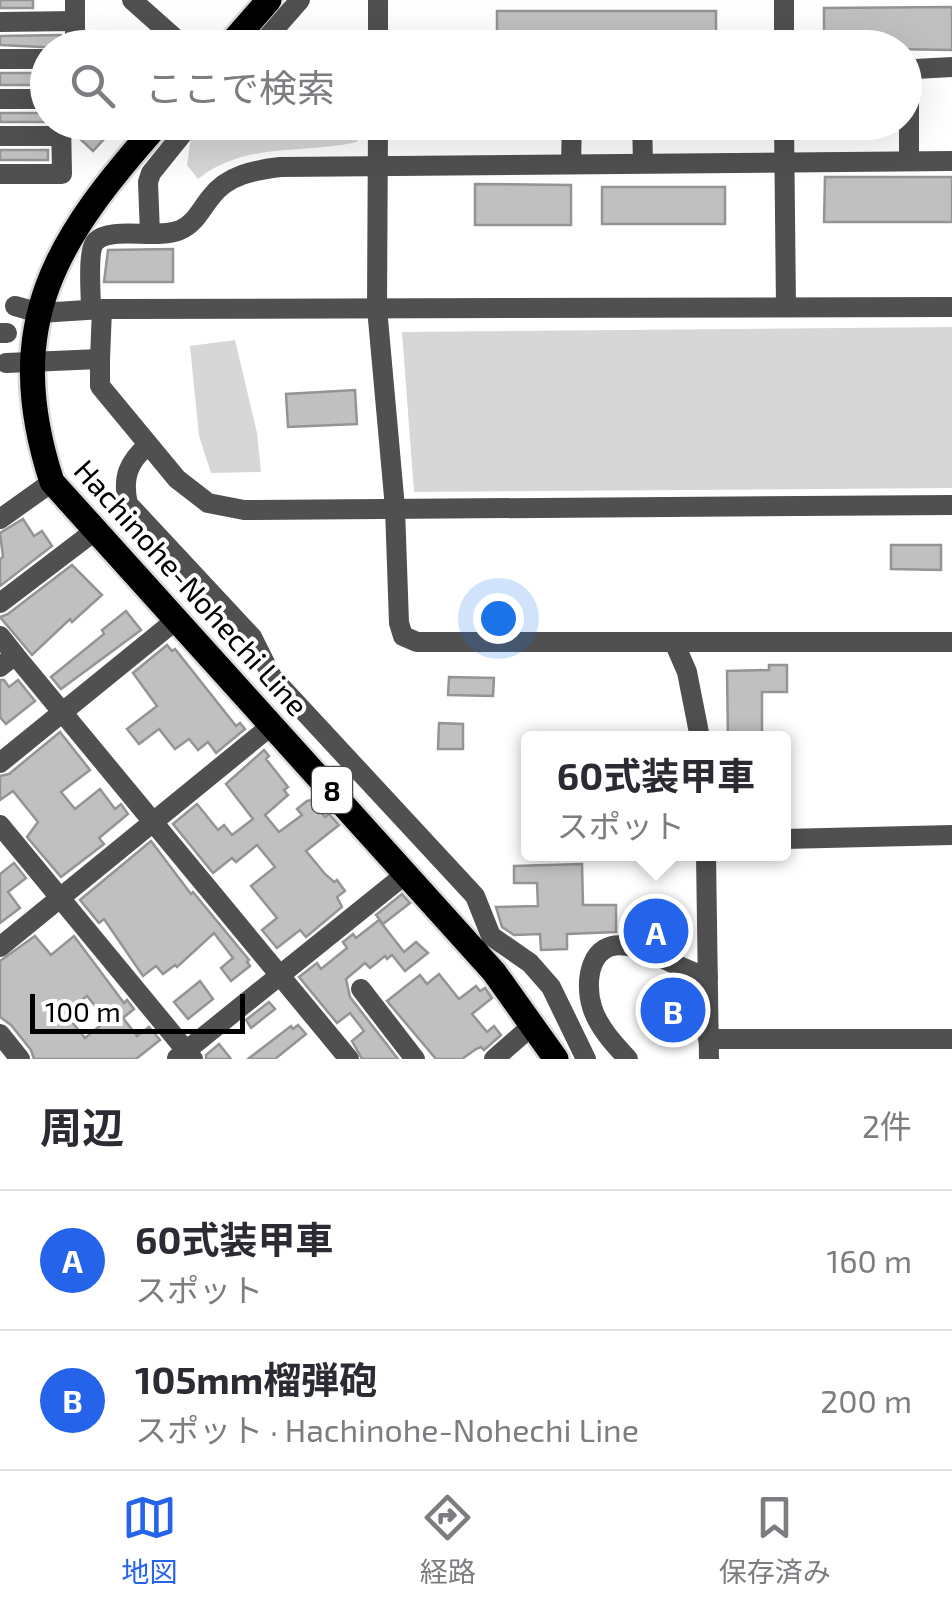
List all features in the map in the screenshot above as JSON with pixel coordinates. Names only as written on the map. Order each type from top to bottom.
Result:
[{"type":"main road","points":[[242,30],[268,0]]},
{"type":"main road","name":"Hachinohe-Nohechi Line","points":[[144,140],[54,242],[30,274],[15,306],[4,333],[16,419],[30,450],[52,482],[494,972],[556,1059]]},
{"type":"street","points":[[132,0],[166,30]]},
{"type":"street","points":[[274,30],[300,0]]},
{"type":"street","points":[[378,0],[378,30]]},
{"type":"street","points":[[784,0],[784,30]]},
{"type":"street","points":[[0,22],[75,10]]},
{"type":"street","points":[[0,60],[30,59]]},
{"type":"street","points":[[922,69],[952,67]]},
{"type":"street","points":[[0,99],[30,99]]},
{"type":"street","points":[[0,136],[30,132]]},
{"type":"street","points":[[0,174],[62,174],[60,140]]},
{"type":"street","points":[[150,234],[148,182],[178,140]]},
{"type":"street","points":[[378,140],[377,308],[403,636],[417,642],[952,642]]},
{"type":"street","points":[[571,164],[572,140]]},
{"type":"street","points":[[642,140],[643,163]]},
{"type":"street","points":[[784,140],[786,307]]},
{"type":"street","points":[[909,140],[910,161]]},
{"type":"street","points":[[952,162],[253,170],[214,192],[194,221],[183,229],[108,235],[98,238],[92,247],[100,386],[177,480],[208,502],[244,510],[952,505]]},
{"type":"street","points":[[15,306],[40,314],[96,309],[952,307]]},
{"type":"street","points":[[6,362],[100,359]]},
{"type":"street","points":[[148,444],[132,458],[128,469],[128,504],[252,637],[272,677],[475,896],[496,942],[530,963],[551,987],[586,1059]]},
{"type":"street","points":[[0,519],[52,482]]},
{"type":"street","points":[[0,603],[96,530]]},
{"type":"street","points":[[0,763],[176,620]]},
{"type":"street","points":[[0,636],[8,661],[64,712],[348,1059]]},
{"type":"street","points":[[674,642],[687,672],[699,731]]},
{"type":"street","points":[[0,947],[272,724]]},
{"type":"street","points":[[0,825],[185,1056],[407,873]]},
{"type":"street","points":[[791,839],[952,835]]},
{"type":"street","points":[[706,861],[709,1049],[952,1040]]},
{"type":"street","points":[[628,1059],[593,1009],[591,965],[599,952],[626,946],[708,977]]},
{"type":"street","points":[[361,989],[415,1059]]},
{"type":"street","points":[[494,1059],[534,1024]]},
{"type":"street","points":[[0,1034],[20,1059]]},
{"type":"shaded area","points":[[191,140],[357,142],[254,154],[216,167],[198,179],[187,165]]},
{"type":"shaded area","points":[[952,327],[952,488],[414,492],[402,332]]},
{"type":"shaded area","points":[[235,340],[257,433],[261,472],[211,473],[199,436],[190,346]]},
{"type":"building","points":[[0,0],[33,0],[33,8],[0,8]]},
{"type":"building","points":[[952,7],[952,50],[922,50],[922,30],[824,30],[824,8]]},
{"type":"building","points":[[497,11],[716,11],[716,30],[497,30]]},
{"type":"building","points":[[0,36],[30,36],[30,46],[0,45]]},
{"type":"building","points":[[0,73],[30,73],[30,85],[0,85]]},
{"type":"building","points":[[0,113],[30,113],[30,122],[0,122]]},
{"type":"building","points":[[81,140],[103,140],[93,151]]},
{"type":"building","points":[[0,150],[48,150],[48,160],[0,160]]},
{"type":"building","points":[[825,177],[952,177],[952,222],[824,222]]},
{"type":"building","points":[[475,184],[571,185],[571,225],[475,225]]},
{"type":"building","points":[[602,187],[725,187],[725,224],[602,224]]},
{"type":"building","points":[[173,249],[173,282],[104,282],[108,250]]},
{"type":"building","points":[[355,390],[357,424],[288,427],[286,394]]},
{"type":"building","points":[[23,519],[34,536],[42,531],[52,546],[0,586],[0,533]]},
{"type":"building","points":[[891,545],[941,545],[941,570],[891,569]]},
{"type":"building","points":[[72,565],[102,595],[32,655],[0,617]]},
{"type":"building","points":[[126,611],[141,630],[61,689],[51,677]]},
{"type":"building","points":[[167,645],[172,651],[175,649],[236,726],[240,723],[245,729],[216,753],[208,742],[198,750],[189,739],[175,749],[159,729],[139,744],[127,729],[157,706],[133,673]]},
{"type":"building","points":[[769,665],[787,665],[787,692],[762,692],[762,731],[728,731],[727,671],[769,670]]},
{"type":"building","points":[[449,677],[494,678],[493,696],[448,695]]},
{"type":"building","points":[[0,680],[9,687],[18,680],[35,701],[6,724],[0,717]]},
{"type":"building","points":[[439,723],[463,724],[463,749],[438,749]]},
{"type":"building","points":[[60,732],[90,770],[61,792],[75,809],[100,789],[115,809],[121,804],[128,814],[99,838],[104,844],[61,877],[27,837],[38,822],[13,791],[0,800],[0,776],[9,774]]},
{"type":"building","points":[[264,750],[269,756],[266,759],[288,787],[284,790],[288,795],[265,815],[279,832],[302,815],[297,809],[307,801],[312,800],[325,817],[329,814],[339,825],[306,851],[345,891],[337,897],[342,907],[306,937],[300,930],[277,948],[262,930],[277,918],[251,886],[275,867],[257,845],[236,862],[232,858],[213,873],[173,824],[197,804],[218,830],[224,825],[232,835],[253,819],[226,784]]},
{"type":"building","points":[[151,841],[249,960],[250,966],[231,981],[221,968],[233,958],[214,933],[177,967],[163,974],[156,966],[143,976],[104,919],[99,923],[80,900]]},
{"type":"building","points":[[14,863],[26,878],[8,892],[20,908],[0,923],[0,874]]},
{"type":"building","points":[[582,864],[583,905],[616,905],[616,932],[567,934],[567,949],[541,950],[540,934],[514,935],[502,927],[496,907],[538,906],[537,883],[514,883],[514,866]]},
{"type":"building","points":[[402,894],[410,903],[383,924],[376,915]]},
{"type":"building","points":[[379,920],[404,952],[416,942],[428,953],[405,971],[392,955],[370,968],[365,963],[346,979],[350,997],[398,1059],[362,1059],[352,1041],[364,1031],[350,1013],[337,1023],[299,977],[317,963],[321,969],[347,948],[343,942],[353,934],[356,938]]},
{"type":"building","points":[[35,936],[51,955],[74,936],[124,1003],[127,1000],[134,1009],[123,1018],[137,1036],[149,1027],[160,1040],[136,1059],[34,1059],[11,1025],[0,1017],[0,961]],"holes":[[[87,996],[107,1020],[85,1038],[65,1013]]]},
{"type":"building","points":[[439,974],[459,999],[476,986],[480,991],[485,988],[492,998],[472,1014],[487,1032],[494,1026],[501,1035],[484,1050],[476,1049],[462,1059],[436,1059],[387,1001],[420,975],[427,984]]},
{"type":"building","points":[[200,981],[213,999],[188,1019],[174,1002]]},
{"type":"building","points":[[269,1002],[275,1009],[251,1028],[246,1020]]},
{"type":"building","points":[[298,1025],[306,1034],[275,1059],[248,1059],[291,1026],[293,1029]]},
{"type":"building","points":[[219,1044],[231,1059],[206,1059],[206,1055]]},
{"type":"place","name":"60式装甲車","points":[[656,931]]},
{"type":"place","name":"105mm榴弾砲","points":[[673,1010]]}]
